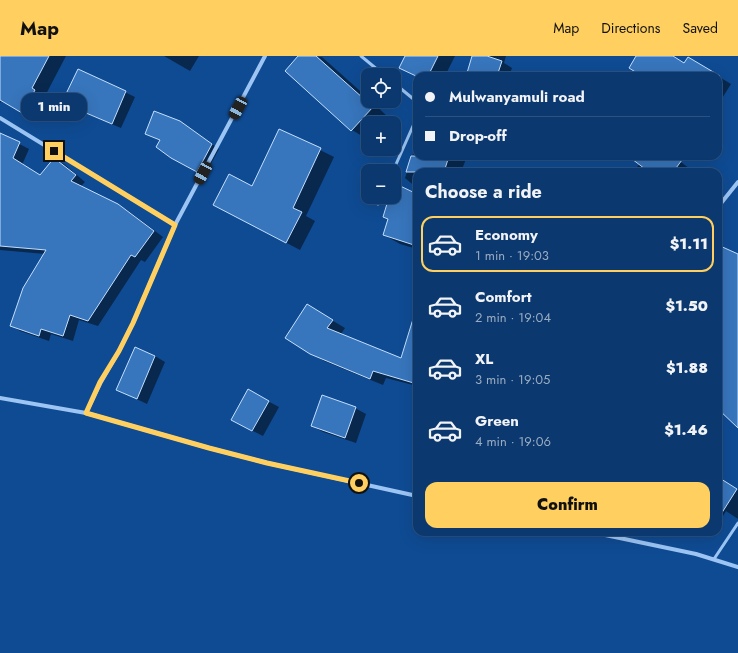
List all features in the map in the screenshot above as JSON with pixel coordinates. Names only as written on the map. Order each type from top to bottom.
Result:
[{"type":"street","points":[[86,413],[100,382],[119,351],[133,323],[175,225],[265,56]]},
{"type":"street","points":[[0,118],[175,225]]},
{"type":"street","points":[[722,202],[738,182]]},
{"type":"street","points":[[0,398],[86,413],[245,458],[413,495]]},
{"type":"street","points":[[610,536],[696,554],[738,567]]},
{"type":"lane","points":[[361,56],[376,68]]},
{"type":"lane","points":[[401,89],[413,99]]},
{"type":"lane","points":[[396,164],[413,126]]},
{"type":"lane","points":[[714,559],[738,523]]},
{"type":"building","points":[[0,56],[49,56],[32,88],[35,90],[22,113],[0,100]]},
{"type":"building","points":[[298,56],[316,56],[361,96],[361,108],[372,108],[365,116],[361,116],[361,120],[351,131],[285,71]]},
{"type":"building","points":[[405,56],[438,56],[430,72],[413,72],[413,75],[399,68]]},
{"type":"building","points":[[472,56],[487,56],[502,61],[498,72],[467,72]]},
{"type":"building","points":[[636,56],[673,56],[684,63],[688,57],[713,72],[636,72],[629,68]]},
{"type":"building","points":[[78,69],[126,91],[112,124],[79,110],[81,107],[64,98]]},
{"type":"building","points":[[154,111],[180,121],[212,144],[197,172],[171,158],[156,147],[160,140],[145,134]]},
{"type":"building","points":[[279,129],[321,148],[293,208],[302,212],[286,243],[213,205],[229,174],[252,186]]},
{"type":"building","points":[[0,133],[20,142],[13,158],[40,175],[54,158],[76,175],[71,181],[118,204],[154,231],[135,257],[131,255],[88,321],[70,315],[63,336],[41,329],[39,336],[10,326],[23,288],[46,250],[0,246]]},
{"type":"building","points":[[411,156],[413,156],[413,160],[448,160],[445,168],[413,168],[413,172],[406,172]]},
{"type":"building","points":[[633,160],[682,160],[676,168],[644,168]]},
{"type":"building","points":[[401,186],[413,192],[413,245],[383,235],[388,219],[383,217],[387,204],[401,204]]},
{"type":"building","points":[[722,247],[738,254],[738,428],[722,413]]},
{"type":"building","points":[[307,304],[333,320],[327,328],[401,358],[413,319],[413,383],[373,371],[370,379],[310,354],[285,338]]},
{"type":"building","points":[[135,347],[155,356],[137,399],[116,390]]},
{"type":"building","points":[[248,389],[269,401],[252,431],[231,420]]},
{"type":"building","points":[[322,395],[356,407],[345,438],[311,426]]},
{"type":"building","points":[[722,480],[737,489],[722,513]]},
{"type":"route","points":[[54,151],[175,225],[133,323],[119,351],[100,382],[86,413],[267,463],[359,483]]}]
